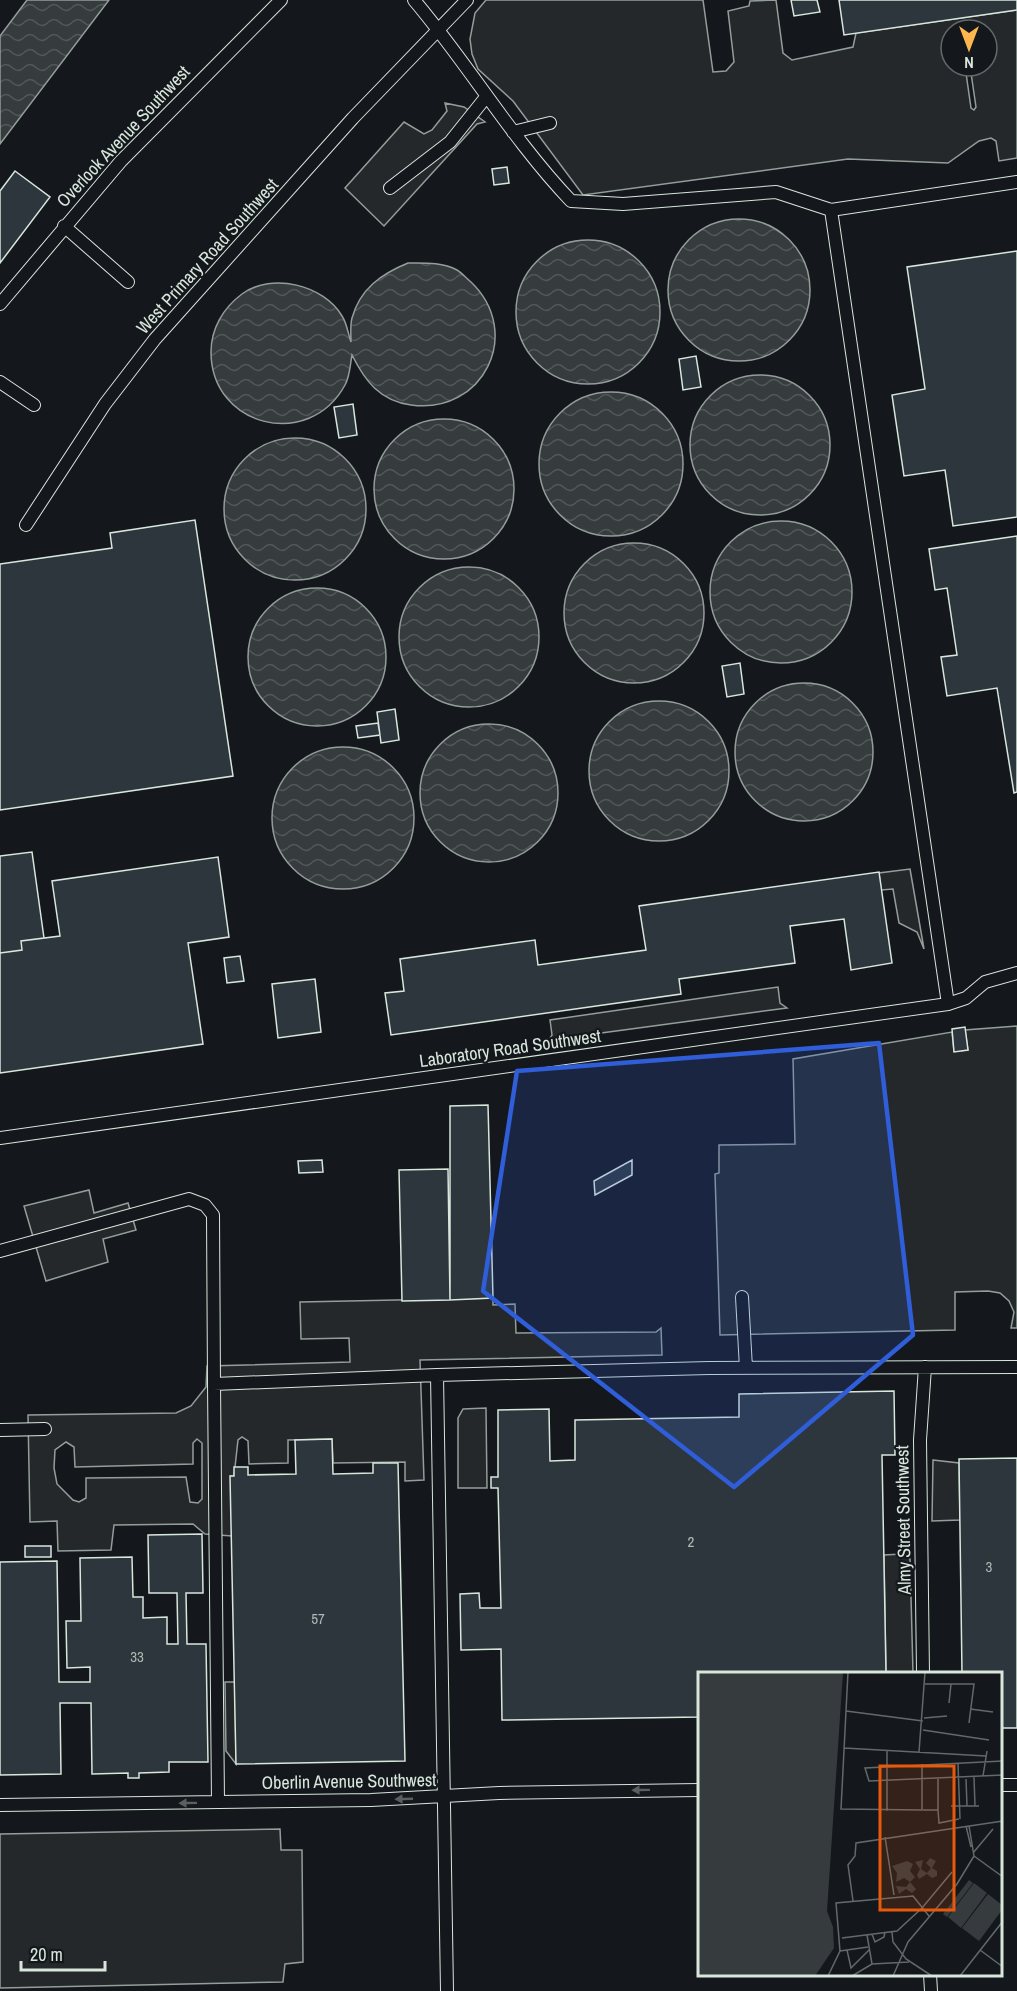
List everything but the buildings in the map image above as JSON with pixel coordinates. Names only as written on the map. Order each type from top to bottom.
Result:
[{"type":"lane","name":"Overlook Avenue Southwest","points":[[0,304],[64,226],[170,109],[280,0]]},
{"type":"lane","points":[[414,0],[438,28],[486,97],[547,176],[571,201],[623,204],[776,192],[831,210],[1017,182]]},
{"type":"lane","name":"West Primary Road Southwest","points":[[26,525],[99,412],[148,347],[353,118],[466,0]]},
{"type":"lane","points":[[390,188],[450,142],[486,97]]},
{"type":"lane","points":[[513,132],[550,123]]},
{"type":"lane","points":[[831,210],[948,1004]]},
{"type":"lane","points":[[64,226],[128,282]]},
{"type":"lane","points":[[0,382],[34,405]]},
{"type":"lane","name":"Laboratory Road Southwest","points":[[0,1138],[948,1004],[966,998],[985,982],[1017,973]]},
{"type":"lane","points":[[0,1251],[189,1199],[205,1205],[213,1215],[218,1802]]},
{"type":"lane","points":[[742,1297],[746,1368]]},
{"type":"lane","name":"Almy Street Southwest","points":[[923,1672],[920,1440],[925,1367]]},
{"type":"lane","points":[[214,1384],[437,1375],[746,1368],[1017,1367]]},
{"type":"lane","points":[[437,1375],[447,1991]]},
{"type":"lane","points":[[0,1430],[45,1430]]},
{"type":"lane","name":"Oberlin Avenue Southwest","points":[[0,1805],[698,1790]]},
{"type":"lane","points":[[930,1976],[931,1991]]},
{"type":"highlighted area","points":[[879,1043],[913,1335],[734,1487],[483,1291],[517,1071]]},
{"type":"shaded area","points":[[486,0],[703,0],[713,72],[726,71],[734,62],[728,11],[749,6],[750,1],[776,0],[783,53],[792,60],[853,47],[856,33],[939,21],[939,78],[967,78],[971,108],[974,110],[976,107],[972,78],[999,78],[999,18],[961,18],[1017,10],[1017,158],[999,161],[996,141],[991,138],[979,141],[948,163],[848,159],[583,195],[513,101],[478,69],[472,54],[470,39],[475,13]]},
{"type":"shaded area","points":[[445,103],[464,107],[485,122],[477,124],[384,226],[345,188],[404,122],[424,134],[432,130],[447,111]]},
{"type":"shaded area","points":[[910,869],[924,949],[917,932],[899,923],[893,889],[881,890],[879,873]]},
{"type":"shaded area","points":[[778,987],[780,1003],[787,1008],[549,1040],[552,1035],[550,1020]]},
{"type":"shaded area","points":[[1017,1026],[1017,1328],[1011,1328],[1014,1312],[1009,1301],[1000,1293],[988,1291],[955,1292],[955,1330],[720,1335],[715,1174],[719,1173],[719,1145],[795,1144],[793,1059],[952,1032],[954,1051],[968,1050],[965,1030]]},
{"type":"shaded area","points":[[89,1190],[94,1213],[128,1203],[136,1230],[103,1239],[108,1262],[46,1281],[24,1206]]},
{"type":"shaded area","points":[[493,1298],[493,1305],[515,1304],[516,1333],[656,1332],[661,1328],[662,1355],[420,1360],[424,1480],[405,1481],[405,1462],[333,1463],[332,1439],[288,1440],[288,1463],[249,1464],[248,1441],[242,1437],[238,1440],[234,1476],[231,1476],[232,1536],[205,1534],[193,1524],[114,1525],[111,1550],[58,1551],[57,1521],[30,1522],[28,1415],[176,1413],[191,1406],[206,1387],[207,1366],[350,1362],[349,1338],[301,1339],[300,1302]],"holes":[[[197,1439],[202,1443],[202,1499],[198,1503],[190,1502],[186,1477],[86,1478],[86,1498],[79,1502],[73,1500],[57,1484],[54,1468],[55,1450],[66,1442],[74,1447],[75,1467],[193,1464],[193,1443]]]},
{"type":"shaded area","points":[[486,1408],[487,1488],[458,1488],[458,1418],[463,1409]]},
{"type":"shaded area","points":[[933,1460],[959,1463],[960,1520],[932,1521]]},
{"type":"shaded area","points":[[902,1554],[910,1559],[913,1672],[886,1672],[884,1555]]},
{"type":"shaded area","points":[[225,1682],[235,1682],[236,1764],[226,1751]]},
{"type":"shaded area","points":[[280,1829],[281,1850],[302,1850],[303,1962],[285,1964],[283,1982],[0,1988],[0,1834]]},
{"type":"water","points":[[27,0],[109,0],[0,144],[0,36]]},
{"type":"water","points":[[739,219],[766,224],[789,240],[805,263],[810,290],[805,317],[789,340],[766,356],[739,361],[712,356],[689,340],[673,317],[668,290],[673,263],[689,240],[712,224]]},
{"type":"water","points":[[588,240],[615,246],[628,252],[639,261],[648,272],[654,285],[660,312],[654,339],[648,352],[639,363],[628,372],[615,378],[588,384],[561,378],[548,372],[537,363],[528,352],[522,339],[516,312],[522,285],[528,272],[537,261],[548,252],[561,246]]},
{"type":"water","points":[[408,263],[439,264],[451,267],[471,282],[487,302],[494,324],[494,346],[488,366],[476,384],[458,397],[436,405],[400,403],[382,394],[368,381],[352,355],[345,385],[329,406],[309,418],[287,423],[264,421],[244,413],[227,398],[215,378],[211,352],[213,335],[224,312],[242,294],[254,287],[282,283],[310,290],[323,296],[334,305],[344,319],[351,342],[351,321],[360,299],[373,284],[389,272]]},
{"type":"water","points":[[760,375],[787,380],[810,395],[825,418],[830,445],[825,472],[810,495],[787,510],[760,515],[733,510],[710,495],[695,472],[690,445],[695,418],[710,395],[733,380]]},
{"type":"water","points":[[611,392],[638,398],[651,404],[662,413],[671,424],[677,437],[683,464],[677,491],[671,504],[662,515],[651,524],[638,530],[611,536],[584,530],[571,524],[560,515],[551,504],[545,491],[539,464],[545,437],[551,424],[560,413],[571,404],[584,398]]},
{"type":"water","points":[[444,419],[471,424],[493,440],[509,462],[514,489],[509,516],[493,538],[471,554],[444,559],[417,554],[395,538],[379,516],[374,489],[379,462],[395,440],[417,424]]},
{"type":"water","points":[[295,438],[322,444],[345,459],[360,482],[366,509],[360,536],[345,559],[322,574],[295,580],[268,574],[245,559],[230,536],[224,509],[230,482],[245,459],[268,444]]},
{"type":"water","points":[[781,521],[808,527],[831,542],[846,565],[852,592],[846,619],[831,642],[808,657],[781,663],[754,657],[731,642],[716,619],[710,592],[716,565],[731,542],[754,527]]},
{"type":"water","points":[[634,543],[661,548],[684,563],[699,586],[704,613],[699,640],[684,663],[661,678],[634,683],[607,678],[584,663],[569,640],[564,613],[569,586],[584,563],[607,548]]},
{"type":"water","points":[[469,567],[496,572],[519,587],[534,610],[539,637],[534,664],[519,687],[496,702],[469,707],[442,702],[419,687],[404,664],[399,637],[404,610],[419,587],[442,572]]},
{"type":"water","points":[[317,588],[343,593],[366,608],[381,631],[386,657],[381,683],[366,706],[343,721],[317,726],[291,721],[268,706],[253,683],[248,657],[253,631],[268,608],[291,593]]},
{"type":"water","points":[[804,683],[830,688],[853,703],[868,726],[873,752],[868,778],[853,801],[830,816],[804,821],[778,816],[755,801],[740,778],[735,752],[740,726],[755,703],[778,688]]},
{"type":"water","points":[[659,701],[686,707],[698,713],[708,722],[717,732],[723,744],[729,771],[723,798],[717,810],[708,820],[698,829],[686,835],[659,841],[632,835],[620,829],[610,820],[601,810],[595,798],[589,771],[595,744],[601,732],[610,722],[620,713],[632,707]]},
{"type":"water","points":[[489,724],[515,729],[538,744],[553,767],[558,793],[553,819],[538,842],[515,857],[489,862],[463,857],[440,842],[425,819],[420,793],[425,767],[440,744],[463,729]]},
{"type":"water","points":[[343,747],[370,752],[393,768],[409,791],[414,818],[409,845],[393,868],[370,884],[343,889],[316,884],[293,868],[277,845],[272,818],[277,791],[293,768],[316,752]]}]
